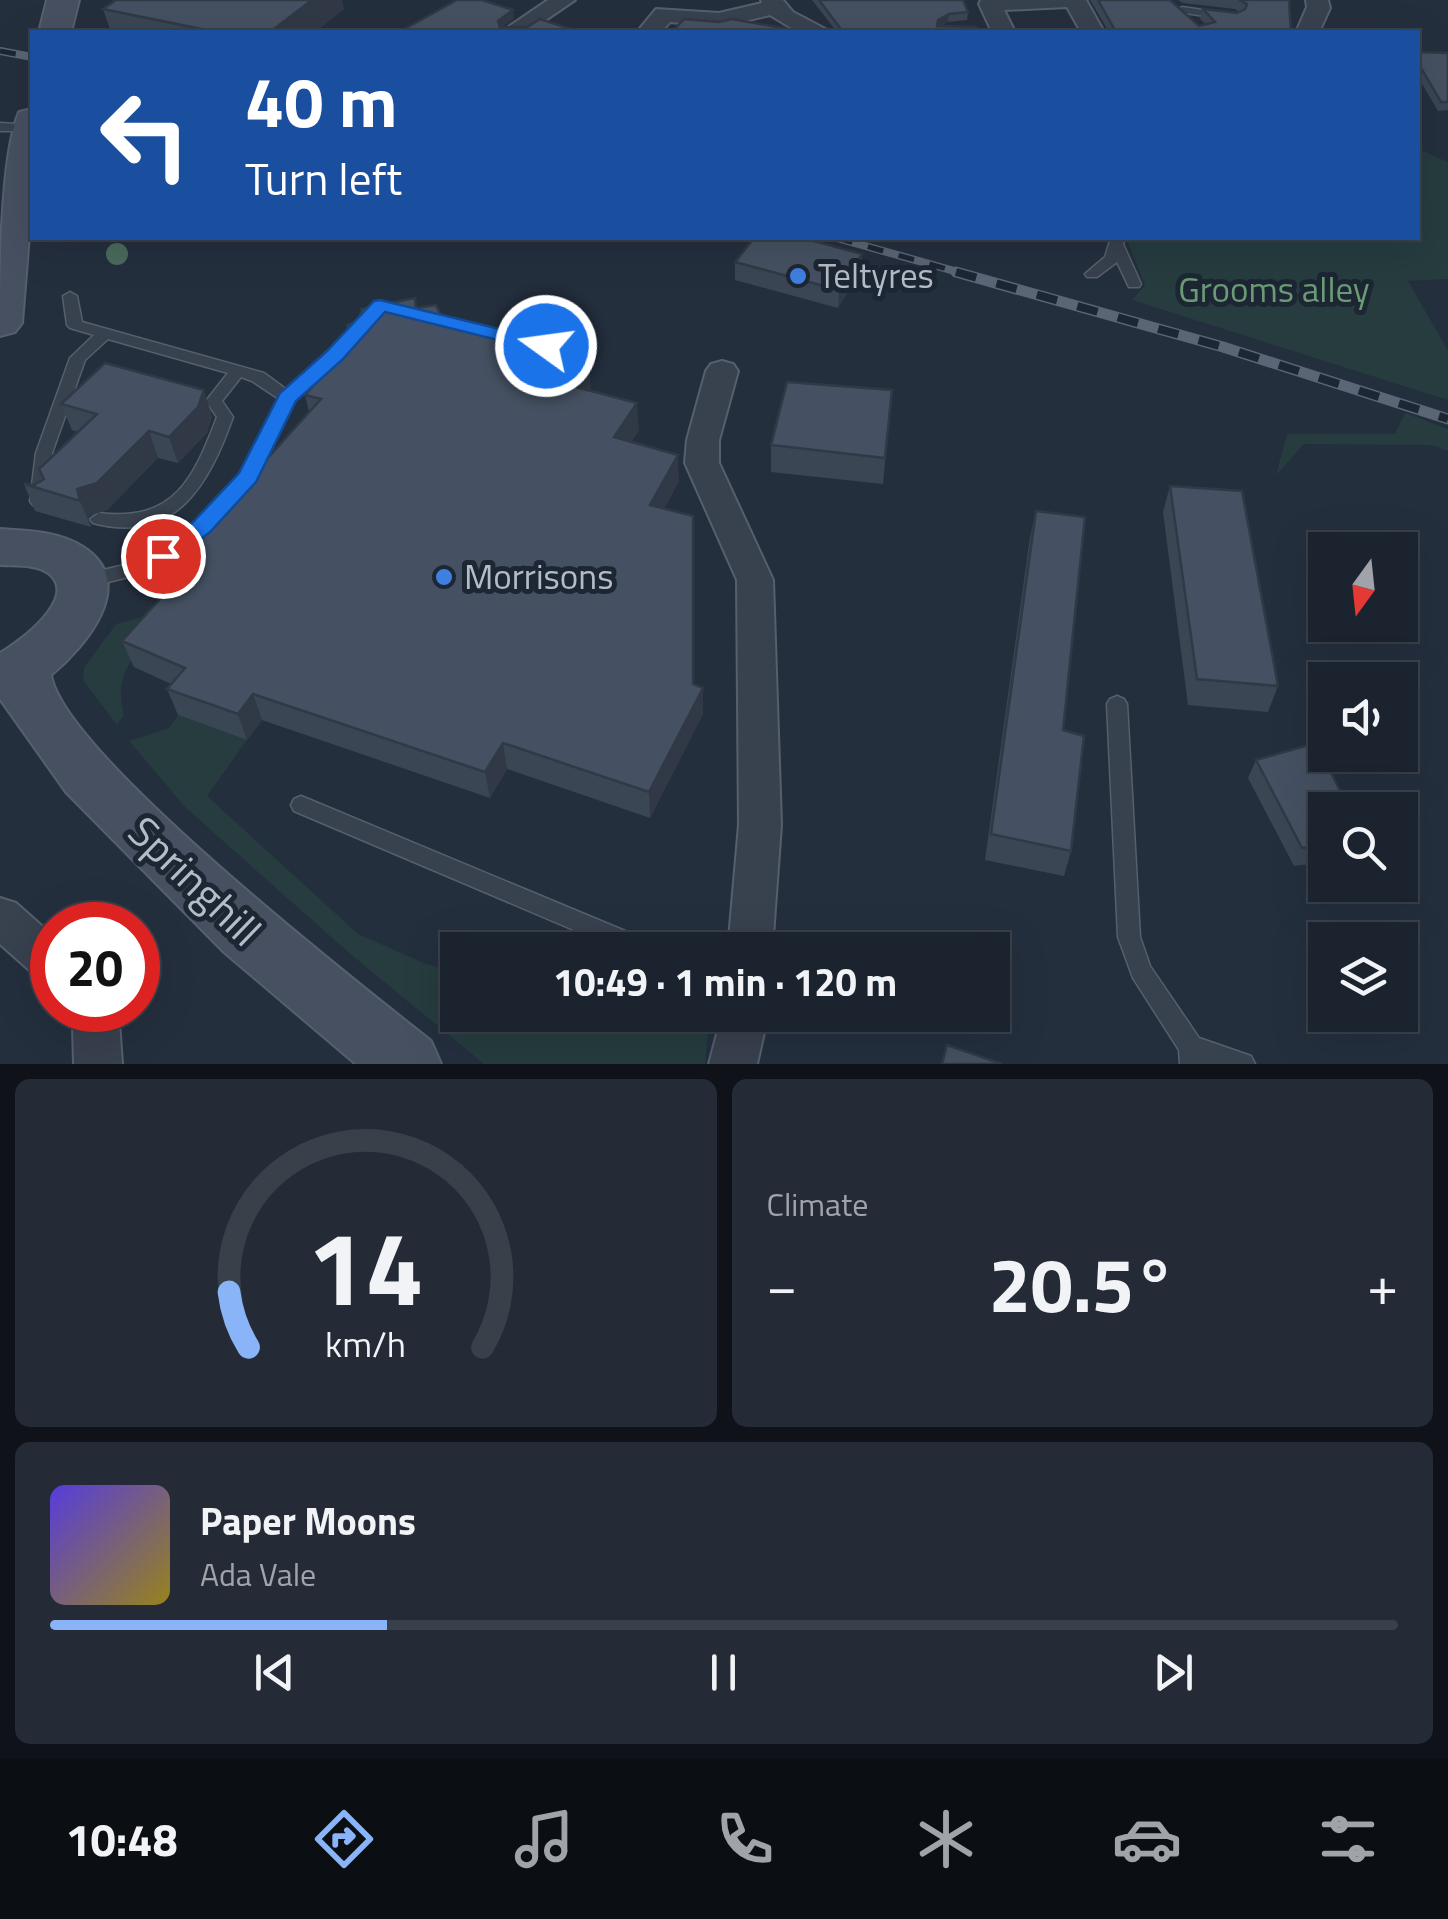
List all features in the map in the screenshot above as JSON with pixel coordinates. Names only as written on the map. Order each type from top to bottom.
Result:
[{"type":"street","points":[[996,30],[990,4],[1075,0],[1091,30]]},
{"type":"street","points":[[1308,30],[1318,8],[1317,0]]},
{"type":"street","points":[[516,30],[562,2]]},
{"type":"street","points":[[651,30],[664,14],[719,20],[773,4],[797,25],[813,30]]},
{"type":"street","points":[[0,324],[21,125]]},
{"type":"street","points":[[722,371],[703,440],[702,463],[755,580],[760,825],[751,932]]},
{"type":"street","points":[[0,547],[26,546],[52,552],[70,564],[82,582],[82,603],[72,627],[52,650],[12,673]]},
{"type":"street","name":"Springhill","points":[[12,673],[86,775],[246,932],[407,1064]]},
{"type":"street","points":[[0,916],[30,943]]},
{"type":"street","points":[[97,1032],[98,1064]]},
{"type":"street","points":[[734,1064],[741,1032]]},
{"type":"lane","points":[[1166,0],[1201,30]]},
{"type":"lane","points":[[1182,10],[1235,16]]},
{"type":"lane","points":[[1092,274],[1112,259],[1118,242]]},
{"type":"lane","points":[[1118,242],[1134,284]]},
{"type":"lane","points":[[70,296],[75,325],[258,377],[288,398]]},
{"type":"lane","points":[[82,582],[151,565],[202,526],[248,477],[288,398],[380,306]]},
{"type":"lane","points":[[472,328],[546,346]]},
{"type":"lane","points":[[44,502],[36,500],[44,453],[78,358],[106,333]]},
{"type":"lane","points":[[98,519],[154,520],[200,479],[225,417],[214,400],[238,371]]},
{"type":"lane","points":[[1117,704],[1129,938],[1142,971],[1191,1055],[1243,1064]]},
{"type":"lane","points":[[301,805],[603,932]]},
{"type":"green space","name":"Grooms alley","points":[[1420,150],[1448,162],[1448,279],[1408,281],[1448,351],[1448,400],[1132,300],[1145,285],[1127,240],[1420,240]]},
{"type":"green space","points":[[1405,413],[1448,429],[1448,451],[1432,445],[1304,444],[1276,475],[1287,434],[1395,434]]},
{"type":"green space","points":[[139,618],[160,626],[128,666],[121,687],[124,715],[117,725],[83,680],[84,668],[116,624]]},
{"type":"green space","points":[[178,715],[247,740],[207,796],[358,934],[440,968],[440,1028],[186,808],[129,741],[169,728]]},
{"type":"green space","points":[[445,1032],[708,1032],[705,1064],[484,1064]]},
{"type":"building","points":[[116,0],[312,0],[273,30],[206,30],[103,9]]},
{"type":"building","points":[[457,0],[482,0],[513,10],[498,21],[500,27],[527,27],[540,19],[574,30],[403,30]]},
{"type":"building","points":[[819,0],[963,0],[968,12],[949,14],[938,20],[937,26],[977,30],[842,30]]},
{"type":"building","points":[[1098,0],[1170,0],[1199,26],[1215,22],[1203,9],[1237,13],[1247,4],[1239,0],[1289,0],[1291,30],[1115,30]]},
{"type":"building","points":[[684,19],[732,19],[794,30],[674,30]]},
{"type":"building","points":[[1420,52],[1448,53],[1448,102],[1441,102],[1420,66]]},
{"type":"building","points":[[752,240],[810,240],[862,254],[839,290],[735,262]]},
{"type":"building","name":"Morrisons","points":[[415,298],[416,308],[436,305],[443,320],[510,332],[510,342],[589,363],[572,386],[637,403],[614,437],[678,455],[650,505],[693,516],[693,684],[703,688],[649,792],[503,743],[485,772],[253,694],[238,714],[167,689],[185,668],[122,641],[168,590],[153,585],[321,399],[305,395],[353,341],[347,325],[360,321],[361,309]]},
{"type":"building","points":[[105,363],[204,390],[198,407],[169,437],[149,431],[97,483],[77,489],[80,501],[24,484],[34,485],[44,479],[39,469],[97,414],[61,404]]},
{"type":"building","points":[[787,382],[892,390],[885,458],[771,445]]},
{"type":"building","points":[[1170,486],[1242,491],[1278,686],[1197,679]]},
{"type":"building","points":[[1036,511],[1085,517],[1063,730],[1084,736],[1071,851],[991,834]]},
{"type":"building","points":[[1308,745],[1308,772],[1331,772],[1341,792],[1308,792],[1308,847],[1302,848],[1256,760]]},
{"type":"building","points":[[947,1045],[1002,1064],[942,1064]]},
{"type":"railway","points":[[0,51],[30,57]]},
{"type":"railway","points":[[844,240],[965,274]]},
{"type":"railway","points":[[956,272],[1223,347],[1448,419]]},
{"type":"place","name":"Teltyres","points":[[798,276]]},
{"type":"place","name":"Morrisons","points":[[444,577]]},
{"type":"route","points":[[163,556],[202,526],[248,477],[288,398],[380,306],[546,346]]}]
